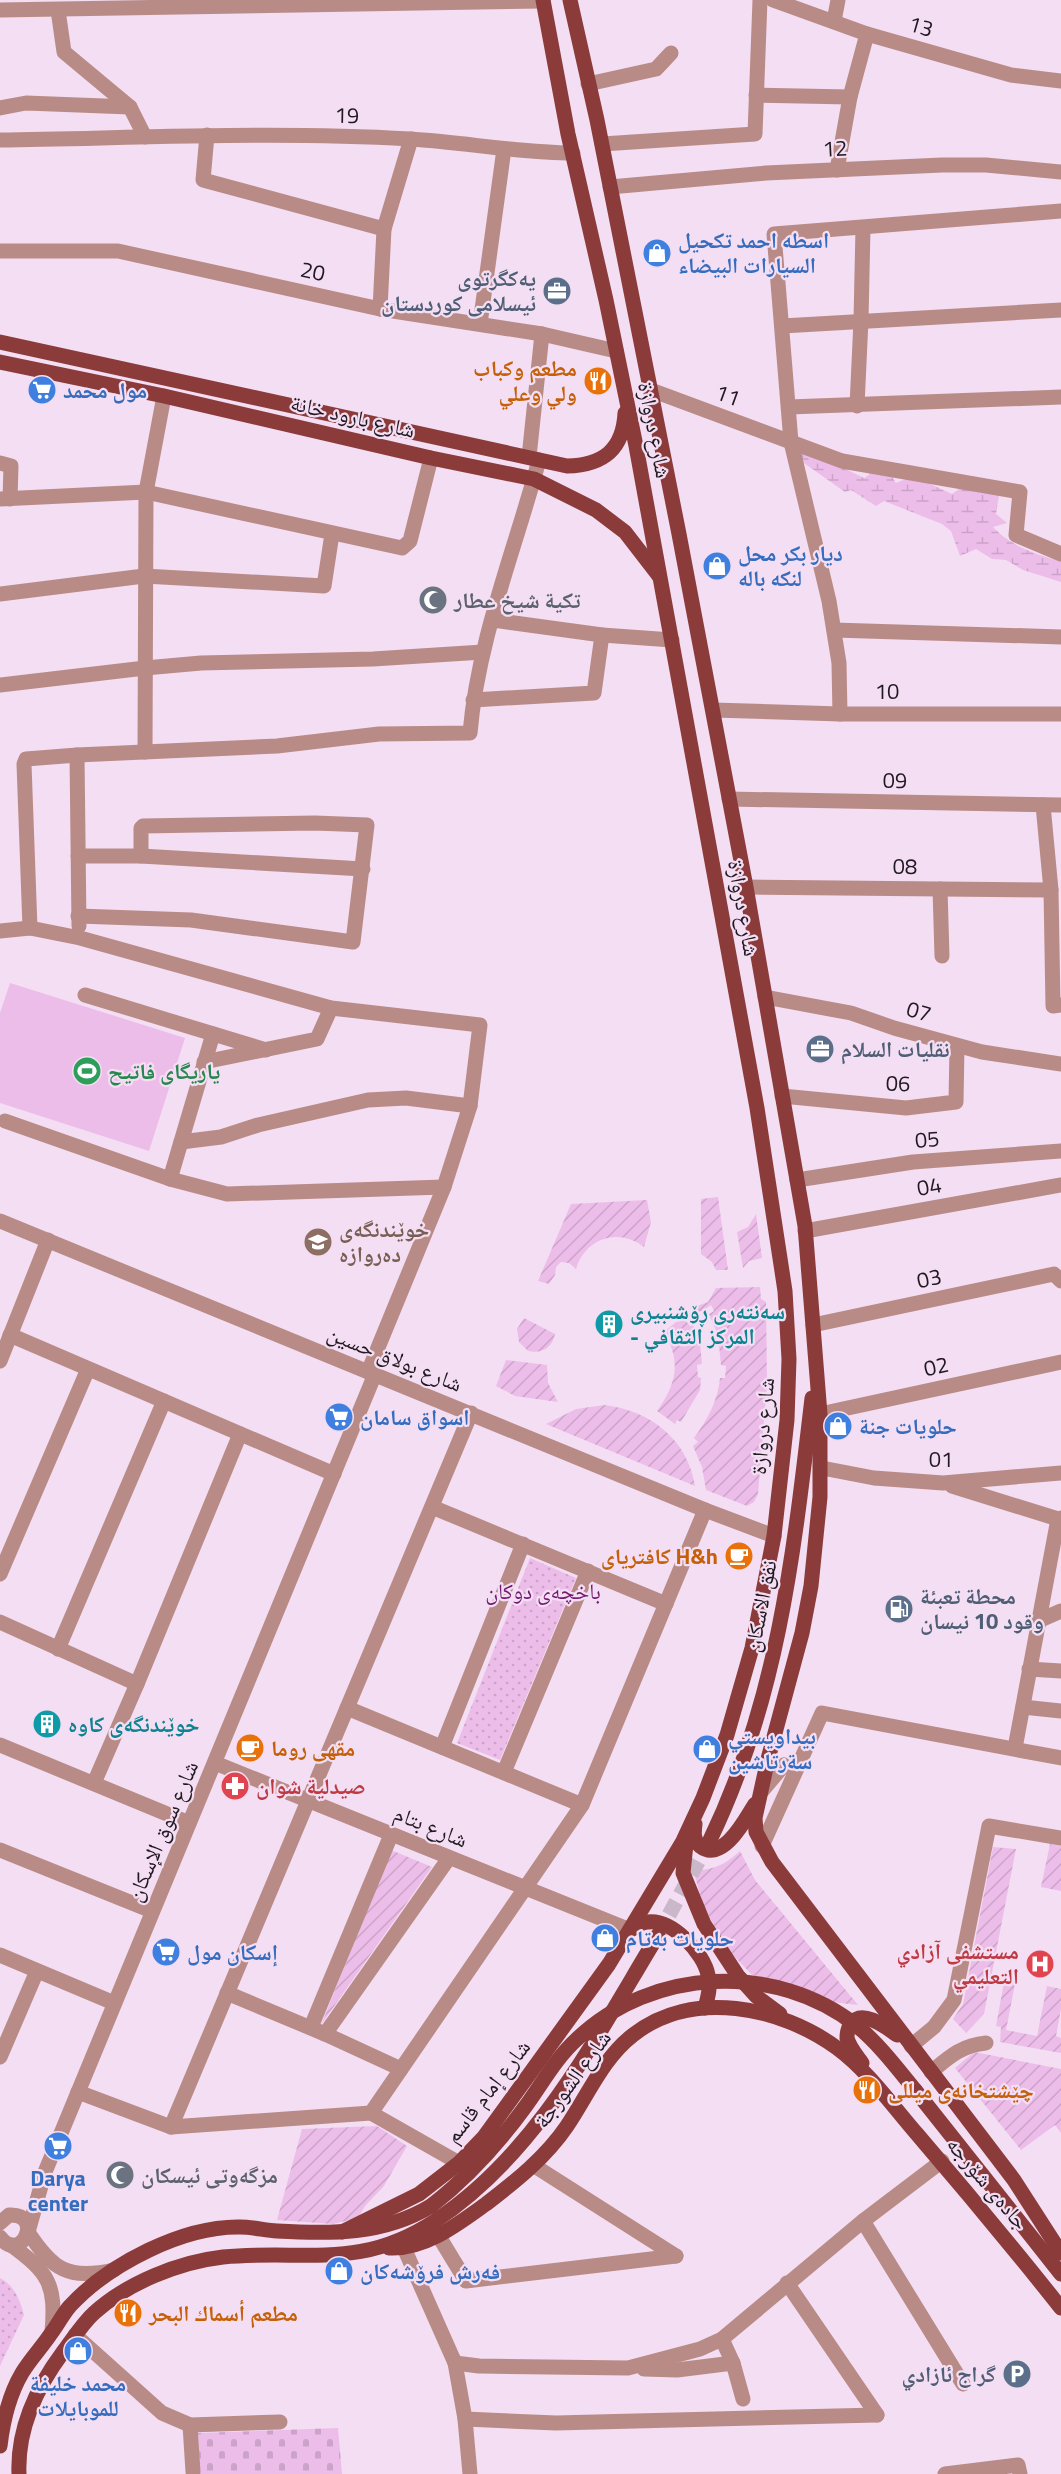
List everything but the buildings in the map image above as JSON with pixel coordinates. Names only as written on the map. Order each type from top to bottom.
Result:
[{"type":"main road","name":"شارع دروازة","points":[[543,0],[573,153],[626,398],[699,782],[763,1138],[784,1291],[789,1390],[774,1536],[752,1648],[727,1735],[692,1823]]},
{"type":"main road","name":"شارع دروازة","points":[[570,0],[602,144],[651,390],[746,887],[805,1231],[815,1370]]},
{"type":"main road","name":"شارع بارود خانة","points":[[0,342],[567,466],[600,461],[612,450],[620,437],[625,421],[626,398]]},
{"type":"main road","name":"شارع بارود خانة","points":[[0,362],[164,396],[430,458],[534,479],[596,510],[625,532],[661,579]]},
{"type":"main road","points":[[699,782],[725,777]]},
{"type":"main road","points":[[815,1370],[820,1414],[822,1468],[818,1536],[802,1633],[768,1759],[755,1818],[759,1839],[911,2047],[1014,2180],[1061,2253]]},
{"type":"main road","name":"نفق الاسكان","points":[[710,1840],[743,1762],[774,1657],[793,1553],[815,1370]]},
{"type":"main road","points":[[703,1798],[695,1824],[694,1837],[700,1846],[713,1850],[725,1845],[734,1836],[762,1791]]},
{"type":"main road","points":[[692,1823],[682,1865],[685,1881],[698,1912],[720,1950],[747,1986],[792,2023]]},
{"type":"main road","name":"شارع إمام قاسم","points":[[0,2446],[4,2421],[22,2372],[70,2306],[114,2270],[171,2241],[207,2230],[240,2227],[275,2231],[342,2232],[419,2194],[459,2163],[484,2137],[511,2102],[581,2004],[630,1930],[692,1823]]},
{"type":"main road","points":[[630,1930],[645,1922],[656,1922],[674,1931],[692,1946],[702,1958],[708,1974],[710,1988],[705,2008]]},
{"type":"main road","points":[[402,2244],[467,2196],[526,2137],[577,2067],[658,1935]]},
{"type":"main road","points":[[342,2232],[368,2230],[393,2224],[431,2206],[458,2184],[496,2144],[526,2107],[555,2063],[578,2038],[624,2006],[671,1987],[711,1982],[739,1982],[774,1986],[806,1996],[857,2026],[885,2054],[915,2090],[1061,2274]]},
{"type":"main road","name":"شارع الشورجة","points":[[75,2336],[95,2312],[115,2298],[138,2284],[183,2266],[220,2257],[334,2256],[438,2235],[477,2210],[532,2165],[561,2134],[598,2076],[626,2041],[650,2024],[683,2012],[705,2008],[754,2011],[792,2023],[836,2048],[879,2088]]},
{"type":"main road","points":[[879,2088],[849,2043],[848,2029],[853,2022],[863,2018],[879,2022],[911,2047]]},
{"type":"main road","name":"جادەی شۆرجە","points":[[879,2088],[1061,2308]]},
{"type":"main road","points":[[19,2474],[23,2433],[28,2414],[44,2380],[75,2336]]},
{"type":"street","points":[[0,10],[58,10],[95,4],[521,3],[543,0]]},
{"type":"street","points":[[602,144],[755,134],[760,0]]},
{"type":"street","name":"13","points":[[773,0],[867,34],[1011,75],[1061,81]]},
{"type":"street","points":[[834,21],[838,0]]},
{"type":"street","points":[[58,10],[64,52],[130,107],[145,137]]},
{"type":"street","points":[[837,170],[850,97],[867,34]]},
{"type":"street","points":[[588,84],[656,69],[671,53]]},
{"type":"street","points":[[756,95],[850,97]]},
{"type":"street","points":[[0,108],[26,103],[130,107]]},
{"type":"street","points":[[207,135],[203,180],[384,229]]},
{"type":"street","name":"19","points":[[0,140],[207,135],[411,139],[504,150],[573,153]]},
{"type":"street","points":[[380,309],[384,229],[411,139]]},
{"type":"street","points":[[480,324],[504,150]]},
{"type":"street","name":"12","points":[[610,187],[766,173],[986,165],[1061,172]]},
{"type":"street","points":[[840,714],[839,663],[830,601],[791,442],[774,234],[1061,211]]},
{"type":"street","points":[[857,406],[863,228]]},
{"type":"street","name":"20","points":[[0,251],[118,251],[380,309],[542,334],[616,351]]},
{"type":"street","points":[[782,326],[1061,310]]},
{"type":"street","points":[[30,928],[24,764],[26,759],[77,754],[277,746],[379,734],[470,733],[473,700],[483,652],[534,479],[542,334]]},
{"type":"street","name":"11","points":[[651,390],[842,461],[1020,492],[1017,535],[1061,554]]},
{"type":"street","points":[[145,752],[146,492],[164,396]]},
{"type":"street","points":[[789,407],[1061,397]]},
{"type":"street","points":[[0,463],[11,466],[5,499],[146,492],[402,548],[410,541],[430,458]]},
{"type":"street","points":[[0,594],[144,576],[324,586],[332,534]]},
{"type":"street","points":[[493,620],[602,635],[672,640]]},
{"type":"street","points":[[834,630],[1061,637]]},
{"type":"street","points":[[473,700],[594,693],[602,635]]},
{"type":"street","points":[[0,685],[201,663],[373,659],[483,652]]},
{"type":"street","name":"10","points":[[713,710],[840,714],[1061,714]]},
{"type":"street","points":[[77,754],[80,938]]},
{"type":"street","name":"09","points":[[729,799],[1061,806]]},
{"type":"street","points":[[1043,805],[1054,881],[1053,1006],[1061,1005]]},
{"type":"street","points":[[78,916],[191,920],[353,942],[368,825],[303,823],[143,826],[141,828],[141,856]]},
{"type":"street","points":[[78,856],[141,856],[363,869]]},
{"type":"street","name":"08","points":[[746,887],[940,889],[1054,881]]},
{"type":"street","points":[[940,889],[942,956]]},
{"type":"street","points":[[0,931],[30,928],[80,938],[331,1008],[317,1040],[204,1062]]},
{"type":"street","points":[[85,994],[266,1050]]},
{"type":"street","name":"07","points":[[765,997],[851,1013],[982,1052],[1061,1064]]},
{"type":"street","name":"شارع سوق الإسكان","points":[[45,2172],[334,1474],[444,1187],[470,1106],[480,1025],[331,1008]]},
{"type":"street","points":[[170,1179],[213,1034]]},
{"type":"street","name":"06","points":[[782,1096],[906,1108],[956,1102],[957,1046]]},
{"type":"street","points":[[181,1142],[221,1137],[258,1125],[368,1100],[406,1098],[470,1106]]},
{"type":"street","points":[[5,1121],[170,1179],[227,1194],[444,1187]]},
{"type":"street","name":"05","points":[[797,1180],[913,1162],[1061,1151]]},
{"type":"street","name":"04","points":[[805,1231],[1061,1185]]},
{"type":"street","name":"شارع بولاق حسين","points":[[0,1221],[705,1510],[774,1536]]},
{"type":"street","points":[[0,1361],[48,1240]]},
{"type":"street","name":"03","points":[[813,1325],[1057,1278]]},
{"type":"street","points":[[10,1335],[334,1474]]},
{"type":"street","name":"02","points":[[820,1414],[1061,1362]]},
{"type":"street","points":[[0,1574],[88,1369]]},
{"type":"street","points":[[58,1649],[164,1401]]},
{"type":"street","points":[[171,2127],[471,1413]]},
{"type":"street","points":[[94,1783],[240,1434]]},
{"type":"street","name":"01","points":[[822,1468],[874,1478],[943,1483],[1061,1473]]},
{"type":"street","points":[[943,1483],[1060,1518],[1038,1621],[1015,1749]]},
{"type":"street","points":[[432,1507],[666,1604]]},
{"type":"street","points":[[371,2113],[582,1805],[705,1510]]},
{"type":"street","points":[[442,1747],[523,1544]]},
{"type":"street","points":[[504,1772],[588,1571]]},
{"type":"street","points":[[1038,1621],[1061,1611]]},
{"type":"street","points":[[0,1622],[137,1684]]},
{"type":"street","points":[[1029,1669],[1061,1671]]},
{"type":"street","points":[[1023,1707],[1061,1711]]},
{"type":"street","points":[[347,1708],[582,1805]]},
{"type":"street","points":[[759,1839],[790,1768],[822,1713],[1061,1758]]},
{"type":"street","points":[[0,1745],[189,1823]]},
{"type":"street","name":"شارع بتام","points":[[216,1763],[630,1930]]},
{"type":"street","points":[[762,1791],[790,1768]]},
{"type":"street","points":[[911,2047],[934,2027],[954,2000],[989,1826],[1061,1838]]},
{"type":"street","points":[[311,2027],[390,1835]]},
{"type":"street","points":[[0,1850],[152,1911]]},
{"type":"street","points":[[325,2034],[449,1858]]},
{"type":"street","points":[[0,1955],[114,2003]]},
{"type":"street","points":[[1,2051],[37,1971]]},
{"type":"street","points":[[227,1993],[311,2027],[401,2069]]},
{"type":"street","points":[[931,2072],[955,2052],[970,2045],[986,2043]]},
{"type":"street","points":[[78,2092],[171,2127],[371,2113],[459,2163]]},
{"type":"street","points":[[628,2368],[700,2349],[723,2339],[863,2221],[942,2162]]},
{"type":"street","points":[[438,2235],[466,2281],[676,2256],[532,2165]]},
{"type":"street","points":[[14,2215],[45,2172]]},
{"type":"street","points":[[4,2242],[24,2241],[45,2172]]},
{"type":"street","points":[[0,2223],[5,2217],[14,2215],[23,2219],[28,2232],[53,2264],[66,2272],[93,2274],[114,2270]]},
{"type":"street","points":[[863,2221],[963,2384]]},
{"type":"street","points":[[4,2242],[42,2271],[50,2285],[53,2298],[52,2332]]},
{"type":"street","points":[[402,2244],[455,2363],[465,2418],[470,2474]]},
{"type":"street","points":[[465,2418],[556,2423],[877,2415],[787,2283]]},
{"type":"street","points":[[75,2336],[162,2413],[190,2425],[280,2422]]},
{"type":"street","points":[[723,2339],[733,2363],[743,2399]]},
{"type":"street","points":[[455,2363],[479,2366],[677,2370],[733,2363]]},
{"type":"street","points":[[190,2425],[193,2472]]},
{"type":"street","points":[[945,2474],[1018,2465],[1020,2474]]},
{"type":"green space","points":[[804,453],[823,458],[864,478],[869,475],[869,466],[887,469],[896,483],[913,476],[952,494],[959,489],[1000,489],[996,514],[1007,523],[993,527],[1016,545],[1033,553],[1061,561],[1061,582],[1023,570],[1006,560],[992,559],[976,549],[960,556],[951,531],[942,524],[884,501],[876,506],[851,490],[845,492],[801,461],[800,455]]},
{"type":"green space","name":"یاریگای فاتیح","points":[[10,983],[185,1038],[149,1151],[0,1103],[0,1013]]},
{"type":"green space","points":[[718,1197],[728,1270],[716,1270],[712,1262],[701,1254],[701,1199]]},
{"type":"green space","points":[[647,1200],[651,1222],[644,1247],[624,1238],[604,1239],[587,1250],[580,1258],[576,1269],[569,1263],[561,1262],[556,1267],[555,1275],[549,1284],[538,1281],[571,1204]]},
{"type":"green space","points":[[756,1214],[762,1258],[749,1261],[743,1268],[737,1232],[748,1227]]},
{"type":"green space","points":[[760,1287],[761,1299],[766,1302],[767,1385],[758,1494],[754,1502],[747,1506],[706,1490],[702,1467],[693,1446],[698,1442],[694,1438],[714,1402],[720,1378],[725,1378],[726,1366],[721,1365],[718,1335],[709,1314],[714,1311],[711,1305],[702,1311],[692,1313],[694,1307],[708,1302],[716,1288]]},
{"type":"green space","points":[[524,1318],[555,1334],[546,1349],[538,1352],[528,1351],[519,1342],[517,1329]]},
{"type":"green space","points":[[685,1320],[690,1326],[693,1325],[700,1343],[702,1364],[697,1365],[698,1377],[701,1378],[700,1390],[681,1422],[677,1420],[675,1424],[657,1411],[669,1392],[675,1364],[670,1343],[664,1332],[676,1322]]},
{"type":"green space","points":[[506,1360],[547,1365],[548,1383],[558,1402],[515,1396],[496,1386]]},
{"type":"green space","points":[[605,1405],[637,1414],[664,1430],[684,1454],[695,1486],[546,1424],[576,1409]]},
{"type":"green space","name":"باخچەی دوکان","points":[[530,1558],[576,1578],[500,1760],[457,1743]]},
{"type":"green space","points":[[1050,1844],[1061,1846],[1061,1891],[1041,1887]]},
{"type":"green space","points":[[993,1847],[1016,1849],[984,2014],[966,2033],[953,2019],[963,2004]]},
{"type":"green space","points":[[391,1850],[432,1867],[321,2025]]},
{"type":"green space","points":[[740,1851],[755,1880],[858,2005],[831,2002],[792,1984],[752,1975],[732,1954],[703,1904],[693,1870],[719,1866]]},
{"type":"green space","points":[[1005,1977],[1016,1979],[1006,2030],[1037,2036],[1047,1986],[1061,1989],[1061,2009],[1056,2036],[1061,2038],[1061,2053],[1000,2042],[1001,2027],[996,2026]]},
{"type":"green space","points":[[974,2052],[1061,2069],[1061,2133],[1055,2125],[1021,2150],[955,2068]]},
{"type":"green space","points":[[377,2126],[407,2146],[384,2186],[365,2206],[358,2218],[333,2224],[277,2220],[302,2129]]},
{"type":"green space","points":[[0,2278],[16,2294],[24,2315],[0,2366]]},
{"type":"green space","points":[[338,2428],[342,2474],[200,2474],[198,2433]]},
{"type":"tunnel","points":[[658,1935],[710,1840]]},
{"type":"place","name":"اسطه احمد تكحيل السيارات البيضاء","points":[[657,253]]},
{"type":"place","name":"یەکگرتوی ئیسلامی کوردستان","points":[[557,291]]},
{"type":"place","name":"مطعم وكباب ولي وعلي","points":[[598,381]]},
{"type":"place","name":"مول محمد","points":[[42,390]]},
{"type":"place","name":"ديار بكر محل لنكه باله","points":[[717,566]]},
{"type":"place","name":"تكية شيخ عطار","points":[[433,600]]},
{"type":"place","name":"نقليات السلام","points":[[820,1049]]},
{"type":"place","name":"یاریگای فاتیح","points":[[87,1071]]},
{"type":"place","name":"خوێندنگەی دەروازە","points":[[318,1242]]},
{"type":"place","name":"سەنتەری ڕۆشنبیری - المرکز الثقافي","points":[[609,1324]]},
{"type":"place","name":"اسواق سامان","points":[[339,1417]]},
{"type":"place","name":"حلویات جنة","points":[[838,1426]]},
{"type":"place","name":"کافتریای H&h","points":[[739,1556]]},
{"type":"place","name":"محطة تعبئة وقود 10 نيسان","points":[[899,1609]]},
{"type":"place","name":"خوێندنگەی کاوە","points":[[47,1724]]},
{"type":"place","name":"مقهى روما","points":[[250,1748]]},
{"type":"place","name":"بيداويستي سةرتاشين","points":[[707,1749]]},
{"type":"place","name":"صيدلية شوان","points":[[235,1786]]},
{"type":"place","name":"حلویات بەتام","points":[[605,1938]]},
{"type":"place","name":"إسكان مول","points":[[166,1952]]},
{"type":"place","name":"مستشفى آزادي التعليمي","points":[[1040,1964]]},
{"type":"place","name":"چێشتخانەی میللی","points":[[867,2090]]},
{"type":"place","name":"Darya center","points":[[58,2146]]},
{"type":"place","name":"مزگەوتی ئیسکان","points":[[120,2175]]},
{"type":"place","name":"فەرش فرۆشەکان","points":[[339,2271]]},
{"type":"place","name":"مطعم أسماك البحر","points":[[128,2313]]},
{"type":"place","name":"محمد خليفة للموبايلات","points":[[78,2351]]},
{"type":"place","name":"گراج ئازادي","points":[[1017,2374]]}]
